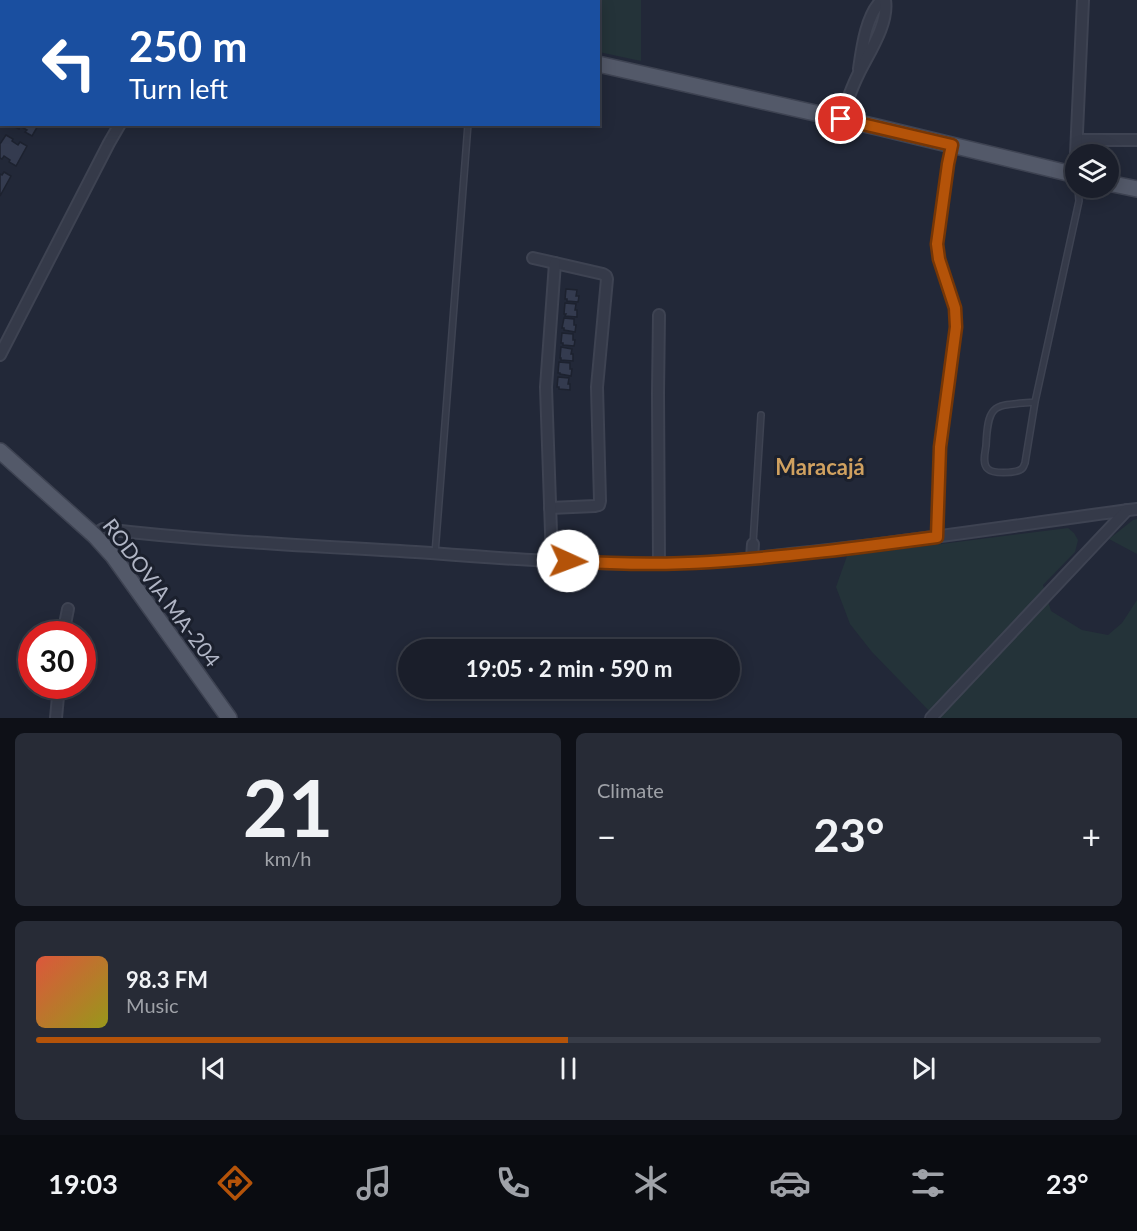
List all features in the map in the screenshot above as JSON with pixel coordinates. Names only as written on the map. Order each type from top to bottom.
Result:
[{"type":"main road","points":[[600,64],[952,145],[1065,173]]},
{"type":"main road","points":[[1119,185],[1137,189]]},
{"type":"main road","name":"RODOVIA MA-204","points":[[0,451],[95,536],[130,578],[229,718]]},
{"type":"street","points":[[841,119],[858,75],[874,48],[886,12],[884,0]]},
{"type":"street","points":[[1077,144],[1083,0]]},
{"type":"street","points":[[0,355],[119,126]]},
{"type":"street","points":[[1077,140],[1137,140]]},
{"type":"street","points":[[533,258],[603,274],[607,279],[597,387],[600,501],[599,505],[595,506],[550,507]]},
{"type":"street","points":[[552,561],[546,387],[555,263]]},
{"type":"street","points":[[659,315],[659,564]]},
{"type":"street","points":[[95,536],[103,530],[184,538],[435,554],[659,564],[709,562],[839,550],[1132,510]]},
{"type":"street","points":[[931,718],[1132,510]]},
{"type":"street","points":[[937,537],[938,525]]},
{"type":"street","points":[[753,544],[753,558]]},
{"type":"street","points":[[66,621],[68,609]]},
{"type":"street","points":[[56,718],[58,699]]},
{"type":"lane","points":[[435,554],[468,126]]},
{"type":"lane","points":[[938,525],[940,447],[956,327],[955,308],[939,259],[937,244],[952,145]]},
{"type":"lane","points":[[1035,402],[1001,406],[991,413],[986,433],[985,461],[988,469],[1009,473],[1023,468],[1025,463],[1035,402],[1079,198]]},
{"type":"lane","points":[[753,544],[760,415]]},
{"type":"shaded area","points":[[600,0],[641,0],[641,61],[600,52]]},
{"type":"shaded area","points":[[1137,519],[1137,554],[1109,539]]},
{"type":"shaded area","points":[[1068,528],[1078,540],[1075,552],[1043,585],[1051,611],[1082,630],[1108,635],[1122,623],[1137,600],[1137,718],[936,718],[872,652],[850,624],[836,587],[847,556]]},
{"type":"building","points":[[20,126],[38,126],[32,136],[25,132],[27,130]]},
{"type":"building","points":[[6,135],[18,145],[20,142],[27,146],[16,166],[4,156],[0,158],[0,144]]},
{"type":"building","points":[[4,172],[11,176],[0,196],[0,174]]},
{"type":"building","points":[[566,289],[577,290],[578,302],[565,299]]},
{"type":"building","points":[[565,303],[576,304],[577,317],[565,316]]},
{"type":"building","points":[[564,318],[574,319],[575,332],[562,328]]},
{"type":"building","points":[[562,333],[573,334],[574,346],[561,343]]},
{"type":"building","points":[[561,347],[572,349],[573,361],[561,360]]},
{"type":"building","points":[[559,362],[570,363],[571,376],[558,373]]},
{"type":"building","points":[[558,377],[569,378],[570,390],[557,387]]},
{"type":"district","name":"Maracajá","points":[[820,467]]},
{"type":"route","points":[[568,561],[659,564],[709,562],[839,550],[937,537],[940,447],[956,327],[955,308],[939,259],[937,244],[952,145],[841,119]]}]
